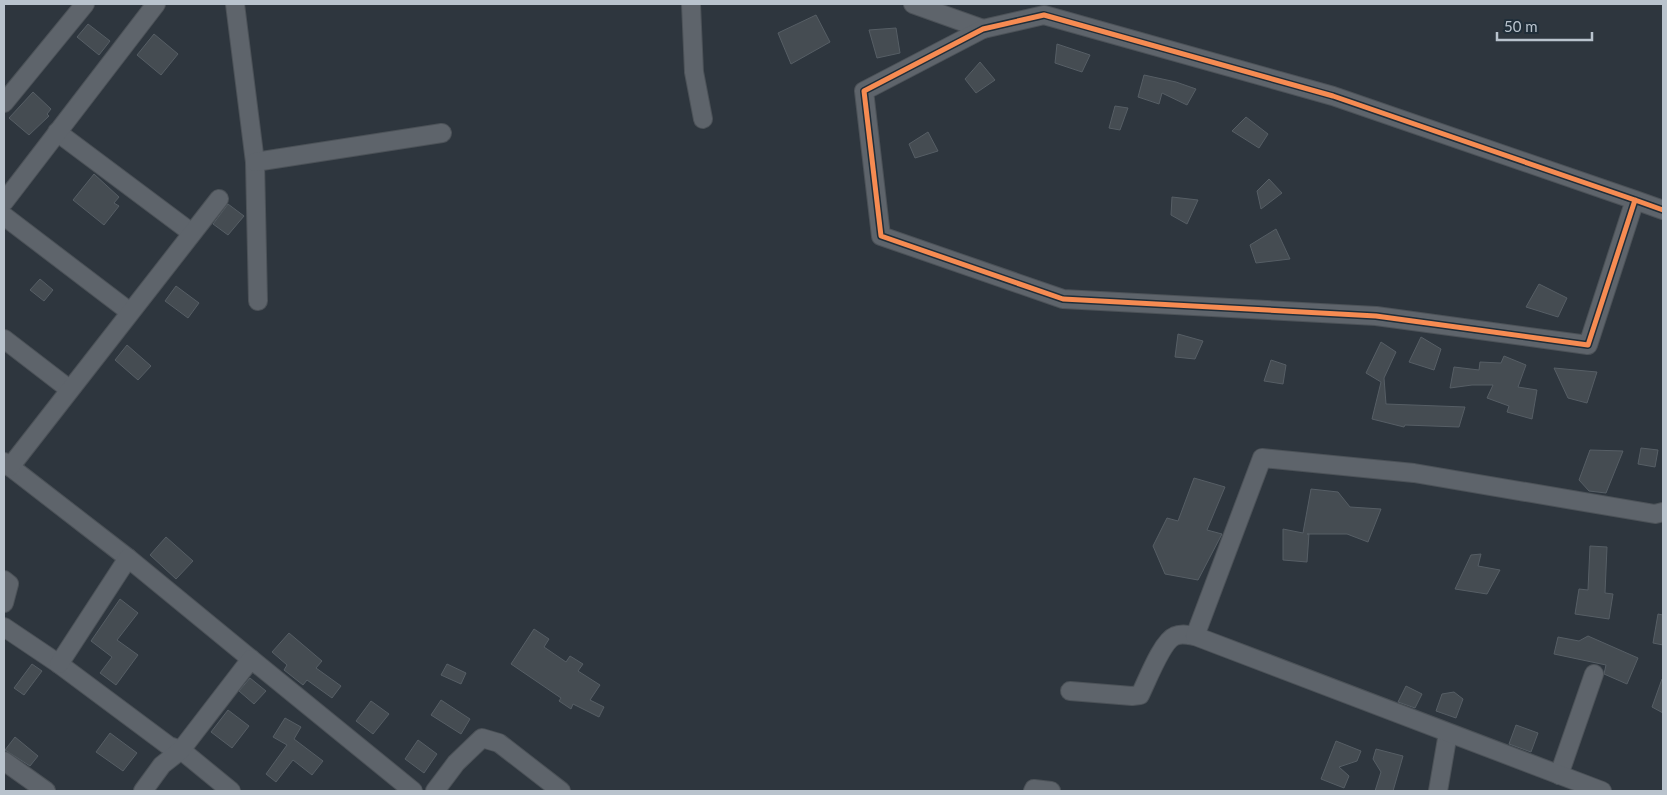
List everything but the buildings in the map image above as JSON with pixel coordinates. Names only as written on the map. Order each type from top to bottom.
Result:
[{"type":"street","points":[[4,103],[85,4]]},
{"type":"street","points":[[4,202],[156,4]]},
{"type":"street","points":[[235,4],[255,162],[258,301]]},
{"type":"street","points":[[690,4],[694,72],[703,119]]},
{"type":"street","points":[[913,4],[983,29]]},
{"type":"street","points":[[1635,200],[1588,345],[1376,316],[1063,299],[882,236],[864,90],[983,29],[1044,15],[1333,96],[1635,200],[1663,210]]},
{"type":"street","points":[[57,132],[192,233]]},
{"type":"street","points":[[255,162],[442,133]]},
{"type":"street","points":[[219,199],[69,389],[7,464],[128,558],[413,791]]},
{"type":"street","points":[[4,216],[130,312]]},
{"type":"street","points":[[4,339],[69,389]]},
{"type":"street","points":[[1195,636],[1262,458],[1414,473],[1655,514],[1663,512]]},
{"type":"street","points":[[60,664],[128,558]]},
{"type":"street","points":[[4,580],[9,584],[4,603]]},
{"type":"street","points":[[4,627],[60,664],[169,746],[181,750],[231,791]]},
{"type":"street","points":[[1070,691],[1140,695],[1166,644],[1172,637],[1179,635],[1195,636],[1559,775],[1578,787],[1602,791]]},
{"type":"street","points":[[143,791],[162,765],[181,750],[251,659]]},
{"type":"street","points":[[1559,775],[1594,674]]},
{"type":"street","points":[[1438,791],[1448,733]]},
{"type":"street","points":[[435,791],[456,763],[482,738],[499,743],[561,791]]},
{"type":"street","points":[[4,760],[46,791]]},
{"type":"street","points":[[1032,791],[1039,789],[1051,791]]},
{"type":"cycle path","points":[[1635,200],[1588,345],[1376,316],[1063,299],[881,236],[864,91],[983,29],[1044,15],[1333,96],[1635,200],[1663,210]]}]
